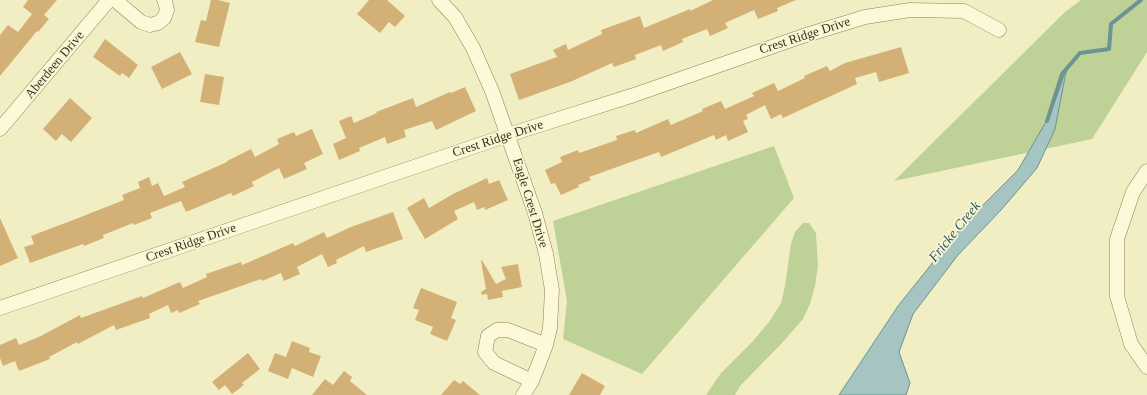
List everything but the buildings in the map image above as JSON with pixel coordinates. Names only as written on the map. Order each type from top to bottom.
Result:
[{"type":"street","name":"Aberdeen Drive","points":[[0,129],[109,0]]},
{"type":"street","points":[[115,0],[141,22],[150,25],[158,23],[164,18],[167,10],[164,0]]},
{"type":"street","name":"Eagle Crest Drive","points":[[439,0],[455,17],[473,48],[492,92],[535,213],[547,261],[552,290],[550,328],[546,345],[532,381],[523,395]]},
{"type":"street","name":"Crest Ridge Drive","points":[[0,308],[508,135],[634,95],[803,36],[865,17],[910,10],[964,11],[998,30]]},
{"type":"street","points":[[1147,171],[1133,192],[1116,239],[1117,296],[1131,344],[1147,368]]},
{"type":"street","points":[[532,381],[494,363],[485,352],[488,336],[497,330],[508,330],[546,345]]},
{"type":"green space","points":[[1081,0],[1147,0],[1147,52],[1092,139],[894,181],[1065,12]]},
{"type":"green space","points":[[774,146],[794,198],[642,374],[563,339],[567,301],[553,221]]},
{"type":"green space","points":[[803,223],[809,223],[816,233],[818,266],[810,304],[803,319],[740,386],[735,395],[706,395],[721,373],[753,341],[769,322],[781,303],[791,244],[795,232]]},
{"type":"water","points":[[1067,67],[1055,129],[1037,168],[1001,210],[958,255],[913,314],[899,352],[910,383],[906,395],[839,395],[898,306],[962,226],[1018,170],[1050,115]]},
{"type":"waterway","name":"Fricke Creek","points":[[1047,121],[1062,74],[1080,53],[1109,49],[1111,24],[1141,0]]}]
